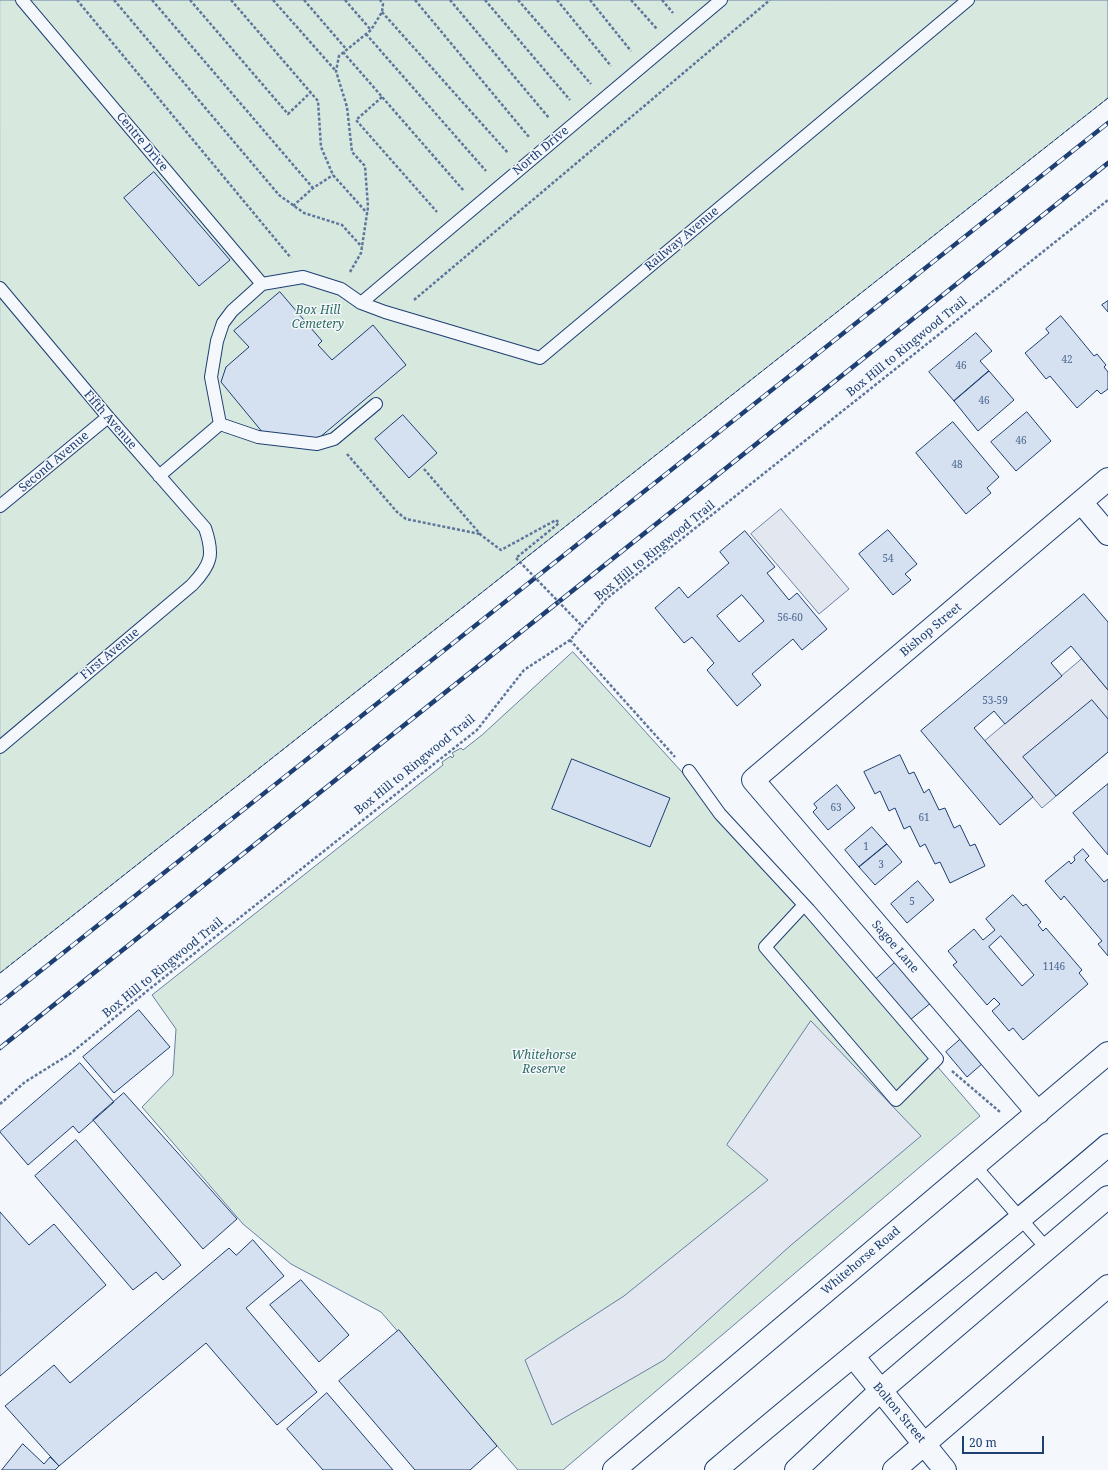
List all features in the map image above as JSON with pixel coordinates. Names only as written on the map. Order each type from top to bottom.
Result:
[{"type":"street","name":"Bishop Street","points":[[753,780],[1108,479]]},
{"type":"street","points":[[1081,502],[1108,534]]},
{"type":"street","name":"Sagoe Lane","points":[[753,780],[1038,1113]]},
{"type":"street","name":"Whitehorse Road","points":[[614,1470],[1108,1053]]},
{"type":"street","points":[[716,1470],[1021,1219],[1108,1144]]},
{"type":"street","points":[[796,1470],[880,1391],[1108,1197]]},
{"type":"street","points":[[894,1470],[1108,1286]]},
{"type":"street","name":"Bolton Street","points":[[853,1356],[945,1470]]},
{"type":"lane","name":"Centre Drive","points":[[22,0],[262,284]]},
{"type":"lane","name":"North Drive","points":[[361,303],[721,0]]},
{"type":"lane","name":"Railway Avenue","points":[[303,277],[341,289],[361,303],[396,315],[540,358],[968,0]]},
{"type":"lane","points":[[220,424],[211,377],[217,341],[223,323],[232,311],[262,284],[303,277]]},
{"type":"lane","name":"Fifth Avenue","points":[[0,288],[108,417],[205,528],[210,543],[211,555]]},
{"type":"lane","points":[[220,424],[258,437],[317,444],[334,439],[376,404]]},
{"type":"lane","name":"Second Avenue","points":[[0,506],[108,417]]},
{"type":"lane","points":[[160,476],[220,424]]},
{"type":"lane","name":"First Avenue","points":[[0,746],[192,585],[204,572],[211,555]]},
{"type":"lane","points":[[688,771],[720,814],[804,905],[937,1059],[896,1100],[765,947],[804,905]]},
{"type":"lane","points":[[975,1166],[1047,1249]]},
{"type":"path","points":[[77,0],[304,272],[303,277]]},
{"type":"path","points":[[114,0],[279,195],[304,213],[342,225],[362,247]]},
{"type":"path","points":[[152,0],[312,188]]},
{"type":"path","points":[[190,0],[288,114],[311,92]]},
{"type":"path","points":[[231,0],[318,100],[321,147],[333,175],[367,213]]},
{"type":"path","points":[[273,0],[336,71],[347,107],[352,152],[365,166],[367,213],[361,253],[341,289]]},
{"type":"path","points":[[304,0],[347,50]]},
{"type":"path","points":[[345,0],[371,30]]},
{"type":"path","points":[[336,71],[339,56],[371,30],[382,12],[383,4],[380,0]]},
{"type":"path","points":[[415,0],[540,151]]},
{"type":"path","points":[[450,0],[562,134]]},
{"type":"path","points":[[485,0],[583,116]]},
{"type":"path","points":[[518,0],[604,98]]},
{"type":"path","points":[[556,0],[624,81]]},
{"type":"path","points":[[590,0],[643,65]]},
{"type":"path","points":[[631,0],[669,43]]},
{"type":"path","points":[[396,315],[770,0]]},
{"type":"path","points":[[382,12],[522,168]]},
{"type":"path","points":[[366,34],[499,186]]},
{"type":"path","points":[[343,52],[477,205]]},
{"type":"path","points":[[382,97],[356,120],[450,228]]},
{"type":"path","points":[[293,206],[312,188],[333,175]]},
{"type":"path","name":"Box Hill to Ringwood Trail","points":[[0,1104],[25,1082],[70,1054],[158,982],[477,730],[524,670],[570,640],[606,599],[1108,200]]},
{"type":"path","points":[[334,439],[397,512],[406,519],[480,534]]},
{"type":"path","points":[[424,469],[480,534],[501,550],[556,520],[559,523],[516,558],[583,627]]},
{"type":"path","points":[[570,640],[688,771]]},
{"type":"path","points":[[937,1059],[1018,1128]]},
{"type":"green space","name":"Box Hill Cemetery","points":[[0,0],[1108,0],[1108,98],[0,973]]},
{"type":"green space","name":"Whitehorse Reserve","points":[[573,652],[720,814],[980,1116],[563,1470],[518,1470],[381,1312],[291,1264],[243,1224],[142,1107],[173,1075],[176,1029],[152,995],[443,765],[442,762],[451,756],[452,758],[454,756],[452,753],[461,748],[463,750],[482,735]]},
{"type":"shaded area","points":[[781,509],[849,589],[819,614],[751,534]]},
{"type":"shaded area","points":[[1082,659],[1108,690],[1108,752],[1042,808],[985,741]]},
{"type":"shaded area","points":[[811,1021],[921,1136],[790,1246],[664,1360],[552,1425],[525,1360],[624,1296],[768,1180],[727,1145]]},
{"type":"building","points":[[154,172],[230,260],[199,286],[124,198]]},
{"type":"building","points":[[280,292],[322,341],[318,345],[332,360],[373,325],[406,365],[307,448],[273,445],[221,382],[226,367],[249,347],[234,331]]},
{"type":"building","points":[[1108,301],[1108,312],[1102,305]]},
{"type":"building","points":[[1061,316],[1094,356],[1097,354],[1106,365],[1104,367],[1108,372],[1108,389],[1101,394],[1097,390],[1077,408],[1050,376],[1046,379],[1025,353],[1049,333],[1046,329]]},
{"type":"building","points":[[976,333],[992,351],[980,361],[989,371],[954,401],[929,372]]},
{"type":"building","points":[[989,371],[1014,400],[978,431],[954,401]]},
{"type":"building","points":[[1027,412],[1051,441],[1016,471],[991,442]]},
{"type":"building","points":[[403,415],[437,453],[409,478],[375,439]]},
{"type":"building","points":[[953,422],[999,477],[987,488],[991,493],[966,514],[916,453]]},
{"type":"building","points":[[888,530],[917,564],[905,574],[911,580],[893,595],[859,554]]},
{"type":"building","points":[[745,531],[775,567],[767,573],[789,600],[797,593],[827,629],[802,650],[793,639],[752,674],[761,685],[737,706],[707,670],[714,663],[692,637],[684,643],[655,608],[679,587],[688,598],[729,563],[720,552]],"holes":[[[742,595],[764,621],[739,642],[717,616]]]},
{"type":"building","points":[[1084,594],[1108,622],[1108,690],[1071,646],[1051,663],[1062,676],[1005,724],[994,711],[974,728],[1033,797],[1000,825],[921,731]]},
{"type":"building","points":[[1092,700],[1108,719],[1108,752],[1056,796],[1023,757]]},
{"type":"building","points":[[900,755],[909,774],[914,772],[924,793],[929,789],[939,810],[945,808],[954,828],[960,825],[970,846],[975,844],[985,866],[950,883],[940,862],[935,864],[925,844],[920,847],[910,826],[904,829],[895,808],[889,811],[880,791],[875,794],[864,772]]},
{"type":"building","points":[[572,759],[670,798],[650,847],[552,809]]},
{"type":"building","points":[[1108,784],[1108,855],[1073,813]]},
{"type":"building","points":[[837,785],[855,808],[828,830],[813,812],[817,808],[814,804]]},
{"type":"building","points":[[872,827],[887,844],[859,867],[845,850]]},
{"type":"building","points":[[887,844],[902,862],[875,885],[859,867]]},
{"type":"building","points":[[1083,849],[1089,856],[1085,860],[1104,882],[1108,879],[1108,956],[1098,944],[1102,941],[1064,896],[1061,900],[1045,881],[1069,861],[1071,864],[1075,860],[1074,857]]},
{"type":"building","points":[[918,881],[934,900],[907,923],[891,904]]},
{"type":"building","points":[[1013,895],[1023,906],[1026,904],[1041,922],[1038,925],[1043,931],[1046,928],[1082,970],[1079,973],[1088,984],[1023,1040],[1013,1028],[1009,1031],[992,1011],[1000,1004],[994,998],[987,1005],[953,965],[957,962],[948,951],[974,929],[983,940],[995,930],[986,919]],"holes":[[[1001,936],[1034,975],[1022,986],[989,947]]]},
{"type":"building","points":[[897,961],[932,1002],[910,1020],[876,979]]},
{"type":"building","points":[[139,1010],[170,1047],[114,1093],[83,1057]]},
{"type":"building","points":[[962,1038],[983,1063],[967,1077],[946,1052]]},
{"type":"building","points":[[80,1063],[114,1102],[79,1133],[73,1126],[28,1165],[0,1132]]},
{"type":"building","points":[[124,1093],[237,1219],[203,1249],[93,1120]]},
{"type":"building","points":[[76,1140],[181,1265],[163,1280],[156,1272],[133,1290],[35,1176]]},
{"type":"building","points":[[0,1212],[29,1245],[54,1224],[106,1285],[0,1376]]},
{"type":"building","points":[[253,1240],[284,1276],[246,1308],[317,1392],[277,1425],[206,1343],[59,1466],[5,1406],[54,1365],[70,1383],[229,1248],[236,1255]]},
{"type":"building","points":[[301,1280],[349,1335],[319,1362],[270,1305]]},
{"type":"building","points":[[399,1330],[497,1446],[470,1470],[415,1470],[339,1381]]},
{"type":"building","points":[[327,1393],[393,1470],[323,1470],[287,1429]]},
{"type":"building","points":[[23,1444],[44,1464],[50,1457],[59,1466],[55,1470],[2,1470]]},
{"type":"railway","points":[[0,1003],[1108,123]]},
{"type":"railway","points":[[0,1048],[1108,163]]},
{"type":"fence","points":[[0,973],[1108,98]]}]
